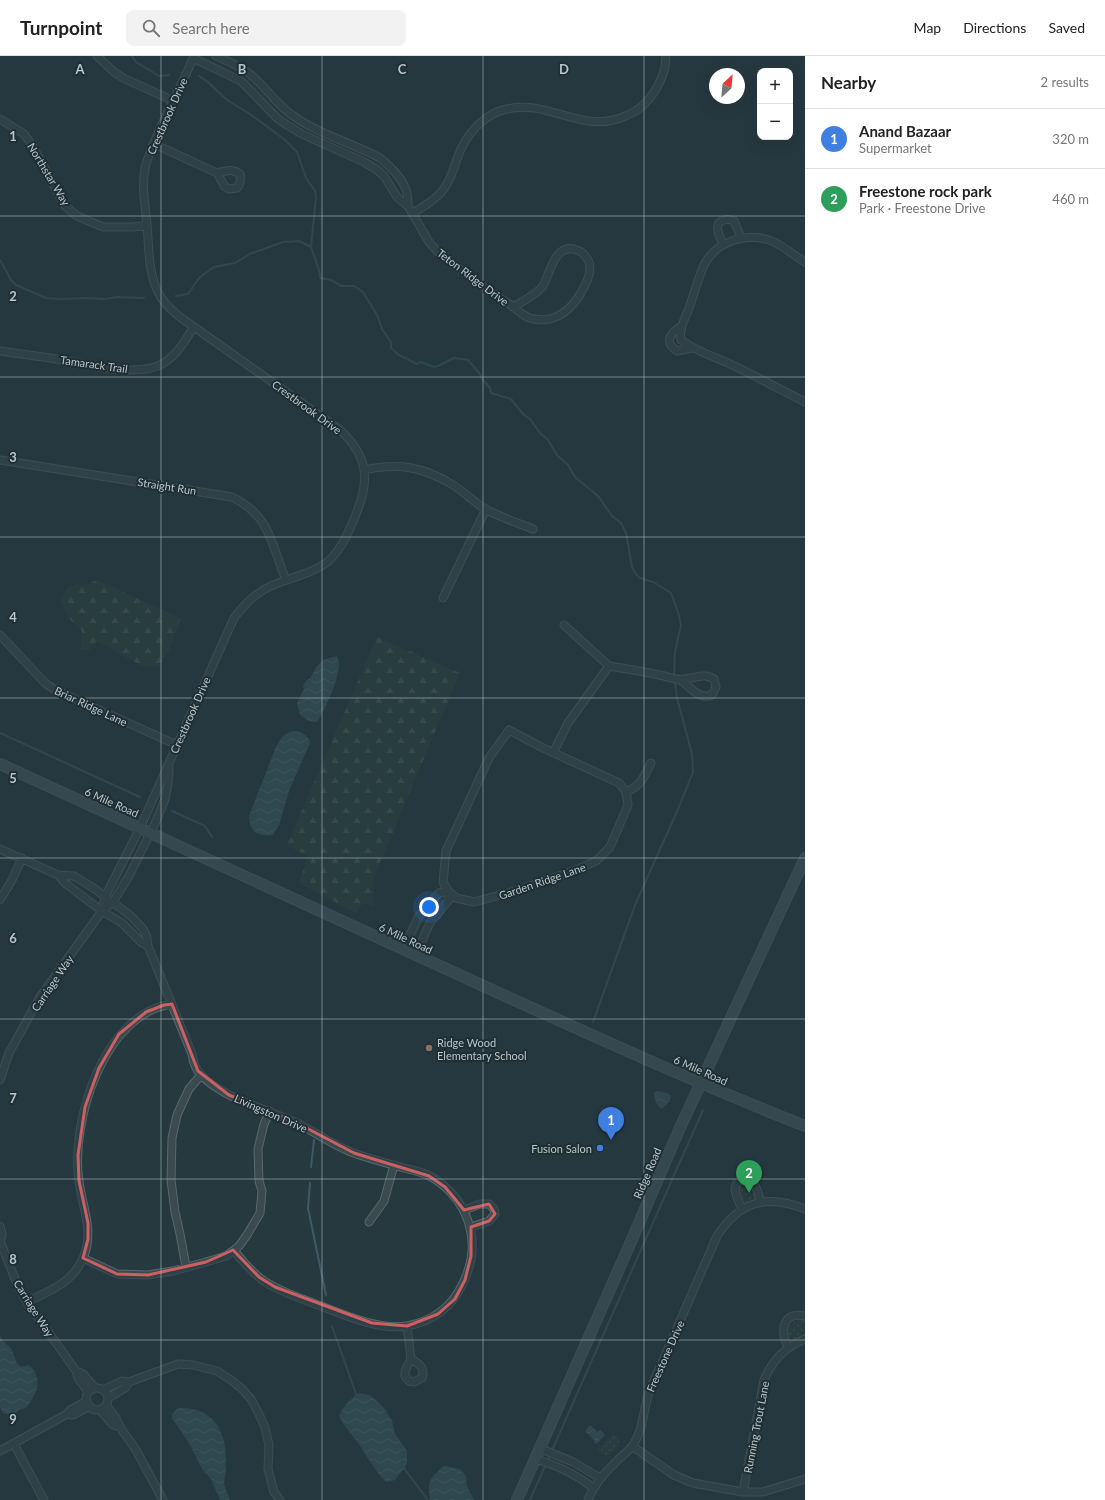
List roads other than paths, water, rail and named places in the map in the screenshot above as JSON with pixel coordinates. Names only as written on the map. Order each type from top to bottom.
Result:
[{"type":"street","points":[[97,56],[114,72],[125,79],[174,101]]},
{"type":"street","name":"Teton Ridge Drive","points":[[216,56],[244,69],[280,106],[292,116],[369,153],[389,166],[396,174],[407,192],[408,206]]},
{"type":"street","points":[[413,213],[429,203],[443,190],[453,173],[462,147],[467,139],[489,116],[507,109],[531,106],[593,122],[617,120],[634,112],[653,94],[664,72],[666,56]]},
{"type":"street","name":"Crestbrook Drive","points":[[140,828],[234,618],[252,597],[263,589],[307,574],[327,563],[343,543],[359,508],[365,485],[364,470],[361,458],[354,445],[340,430],[172,311],[157,292],[152,274],[144,176],[154,144],[194,57]]},
{"type":"street","name":"Teton Ridge Drive","points":[[194,57],[241,81],[278,119],[287,125],[302,134],[364,162],[384,176],[397,197],[408,206],[413,213],[429,242],[437,251],[521,314],[534,320],[543,320],[567,312],[580,295],[588,278],[590,264],[585,255],[579,251],[571,249],[562,252],[556,257],[542,286],[532,296],[513,307]]},
{"type":"street","points":[[287,125],[292,116]]},
{"type":"street","name":"Northstar Way","points":[[0,119],[24,134],[32,144],[58,194],[66,206],[77,216],[103,227],[133,227],[147,225]]},
{"type":"street","points":[[154,144],[217,173]]},
{"type":"street","points":[[364,162],[369,153]]},
{"type":"street","points":[[723,245],[718,230],[718,224],[721,220],[730,219],[734,221],[741,238]]},
{"type":"street","points":[[805,262],[773,242],[760,238],[746,237],[723,245],[712,253],[705,264],[698,280],[680,334],[682,340],[692,348],[743,370],[805,402]]},
{"type":"street","points":[[682,326],[674,330],[669,343],[677,352],[692,348]]},
{"type":"street","name":"Tamarack Trail","points":[[0,351],[115,369],[136,370],[158,366],[170,359],[182,346],[194,327]]},
{"type":"street","name":"Straight Run","points":[[0,460],[232,497],[250,508],[264,523],[286,580]]},
{"type":"street","points":[[364,470],[394,466],[409,466],[421,470],[452,485],[486,509],[534,529]]},
{"type":"street","points":[[443,598],[486,509]]},
{"type":"street","points":[[564,625],[609,666],[647,672],[679,680],[707,676],[714,679],[716,687],[712,695],[708,697],[702,696],[688,688],[679,680]]},
{"type":"street","name":"Briar Ridge Lane","points":[[0,635],[45,683],[55,690],[177,745]]},
{"type":"street","points":[[553,753],[568,723],[609,666]]},
{"type":"street","points":[[415,956],[430,923],[449,900],[448,891],[443,882],[446,851],[489,758],[509,730],[553,753],[619,782],[626,792],[637,787],[644,778],[651,763]]},
{"type":"street","name":"6 Mile Road","points":[[0,764],[150,832],[415,956],[700,1084],[805,1126]]},
{"type":"street","name":"Crestbrook Drive","points":[[150,832],[165,799],[168,784],[169,764]]},
{"type":"street","name":"Garden Ridge Lane","points":[[448,891],[456,898],[474,902],[519,890],[576,870],[596,861],[610,847],[628,805],[626,792]]},
{"type":"street","name":"Carriage Way","points":[[102,911],[105,897],[140,828]]},
{"type":"street","name":"Carriage Way","points":[[0,1080],[10,1053],[40,996],[102,911],[114,902],[129,876],[150,832]]},
{"type":"street","points":[[0,849],[58,875]]},
{"type":"street","points":[[0,900],[12,880],[22,858]]},
{"type":"street","name":"Ridge Road","points":[[516,1500],[627,1251],[678,1130],[805,858]]},
{"type":"street","name":"Livingston Drive","points":[[58,875],[74,876],[125,910],[142,929],[147,937],[148,946],[192,1054],[194,1064],[201,1075],[229,1095],[299,1124],[354,1153],[429,1176],[445,1187],[464,1210],[471,1227],[473,1244],[472,1256],[465,1280],[455,1300],[433,1317],[407,1326],[372,1323],[329,1309],[275,1287],[259,1278],[234,1250]]},
{"type":"street","name":"Livingston Drive","points":[[58,875],[66,884],[102,911],[122,923],[140,942],[148,946]]},
{"type":"street","points":[[403,950],[419,916],[439,893],[448,891]]},
{"type":"street","points":[[27,1302],[60,1286],[72,1275],[83,1258],[88,1239],[88,1223],[79,1181],[78,1155],[82,1121],[99,1068],[119,1034],[146,1012],[164,1005],[172,1004]]},
{"type":"street","points":[[186,1267],[175,1212],[171,1180],[172,1138],[177,1115],[189,1089],[201,1075]]},
{"type":"street","points":[[83,1258],[116,1274],[148,1275],[160,1274],[222,1257],[234,1250],[247,1235],[260,1213],[262,1191],[259,1180],[258,1149],[264,1124],[270,1111]]},
{"type":"street","points":[[369,1222],[384,1201],[394,1165]]},
{"type":"street","points":[[742,1209],[734,1192],[737,1182],[740,1180],[747,1179],[755,1184],[760,1201]]},
{"type":"street","name":"Freestone Drive","points":[[588,1500],[593,1488],[600,1478],[632,1446],[640,1429],[648,1395],[717,1236],[729,1220],[742,1209],[760,1201],[782,1202],[805,1209]]},
{"type":"street","points":[[464,1210],[480,1204],[489,1204],[494,1209],[495,1214],[489,1221],[471,1227]]},
{"type":"street","name":"Carriage Way","points":[[0,1226],[2,1235],[0,1241],[17,1284],[27,1302],[76,1371],[83,1374],[92,1390]]},
{"type":"street","points":[[788,1347],[783,1332],[785,1323],[788,1319],[795,1316],[805,1316]]},
{"type":"street","points":[[407,1326],[412,1359]]},
{"type":"street","name":"Running Trout Lane","points":[[743,1492],[764,1380],[776,1360],[788,1347],[805,1339]]},
{"type":"street","points":[[88,1404],[92,1390],[103,1390],[122,1381],[130,1382],[178,1364],[217,1371],[242,1389],[251,1399],[259,1414],[265,1428],[269,1445],[268,1469],[274,1492],[280,1500]]},
{"type":"street","points":[[108,1398],[125,1388],[130,1382]]},
{"type":"street","points":[[100,1410],[108,1403],[106,1392],[103,1390]]},
{"type":"street","points":[[0,1451],[68,1414],[70,1410],[88,1404],[100,1410],[113,1424],[120,1427]]},
{"type":"street","points":[[106,1405],[136,1450],[163,1500]]},
{"type":"street","points":[[14,1444],[44,1500]]},
{"type":"street","points":[[632,1446],[683,1479],[693,1483],[743,1492],[763,1492],[805,1479]]},
{"type":"street","points":[[539,1448],[573,1462],[600,1478]]},
{"type":"street","points":[[535,1459],[549,1463],[568,1472],[593,1488]]},
{"type":"water","points":[[337,656],[339,662],[338,670],[329,699],[317,722],[309,721],[300,715],[297,703],[304,689],[303,686],[323,660]]},
{"type":"water","points":[[295,731],[305,735],[310,743],[289,791],[279,825],[273,835],[259,834],[253,830],[249,816],[276,747],[283,736]]},
{"type":"water","points":[[656,1091],[667,1093],[671,1096],[670,1101],[662,1109],[655,1101],[654,1093]]},
{"type":"water","points":[[0,1336],[12,1350],[19,1365],[21,1367],[29,1365],[34,1370],[38,1381],[36,1392],[26,1408],[20,1409],[16,1413],[10,1415],[3,1413],[0,1407]]},
{"type":"water","points":[[358,1393],[370,1395],[384,1408],[392,1421],[395,1434],[407,1451],[407,1464],[395,1480],[386,1482],[382,1478],[341,1420],[339,1415],[346,1404]]},
{"type":"water","points":[[178,1408],[200,1411],[217,1424],[223,1436],[226,1457],[224,1483],[230,1500],[220,1500],[211,1479],[202,1469],[189,1443],[172,1418],[172,1414]]},
{"type":"water","points":[[590,1425],[598,1432],[600,1430],[605,1435],[596,1444],[585,1431]]},
{"type":"water","points":[[444,1466],[460,1469],[466,1476],[467,1486],[474,1500],[430,1500],[429,1484],[435,1474]]},
{"type":"waterway","points":[[132,56],[136,62],[159,76],[169,75]]},
{"type":"waterway","points":[[199,76],[227,100],[250,114],[284,139],[297,152],[306,178],[315,191],[316,197],[311,247],[319,270],[320,278],[331,280],[341,286],[354,286],[363,292],[377,315],[382,329],[391,342],[391,348],[399,355],[417,364],[421,362],[434,367],[454,358],[468,360],[490,388],[491,393],[511,399],[524,415],[530,419],[540,433],[548,440],[557,455],[568,465],[575,477],[598,496],[612,516],[621,523],[626,533],[632,567],[636,574],[640,578],[653,582],[671,593],[678,612],[681,625],[675,652],[674,673]]},
{"type":"waterway","points":[[176,296],[188,294],[199,278],[214,267],[235,263],[250,254],[283,242],[299,241],[311,247]]},
{"type":"waterway","points":[[0,260],[11,280],[16,285],[46,298],[144,298]]},
{"type":"waterway","points":[[593,1022],[635,905],[693,772],[692,754],[677,698],[675,683]]},
{"type":"waterway","points":[[0,733],[140,797]]},
{"type":"waterway","points":[[172,811],[205,826],[212,837]]},
{"type":"waterway","points":[[530,1500],[703,1110]]},
{"type":"waterway","points":[[311,1167],[314,1140]]},
{"type":"waterway","points":[[310,1183],[308,1208],[326,1295]]},
{"type":"waterway","points":[[332,1326],[357,1397]]},
{"type":"waterway","points":[[403,1467],[428,1500]]},
{"type":"place","name":"Ridge Wood Elementary School","points":[[429,1048]]},
{"type":"place","name":"Anand Bazaar","points":[[611,1140]]},
{"type":"place","name":"Fusion Salon","points":[[600,1148]]},
{"type":"place","name":"Freestone rock park","points":[[749,1193]]}]
